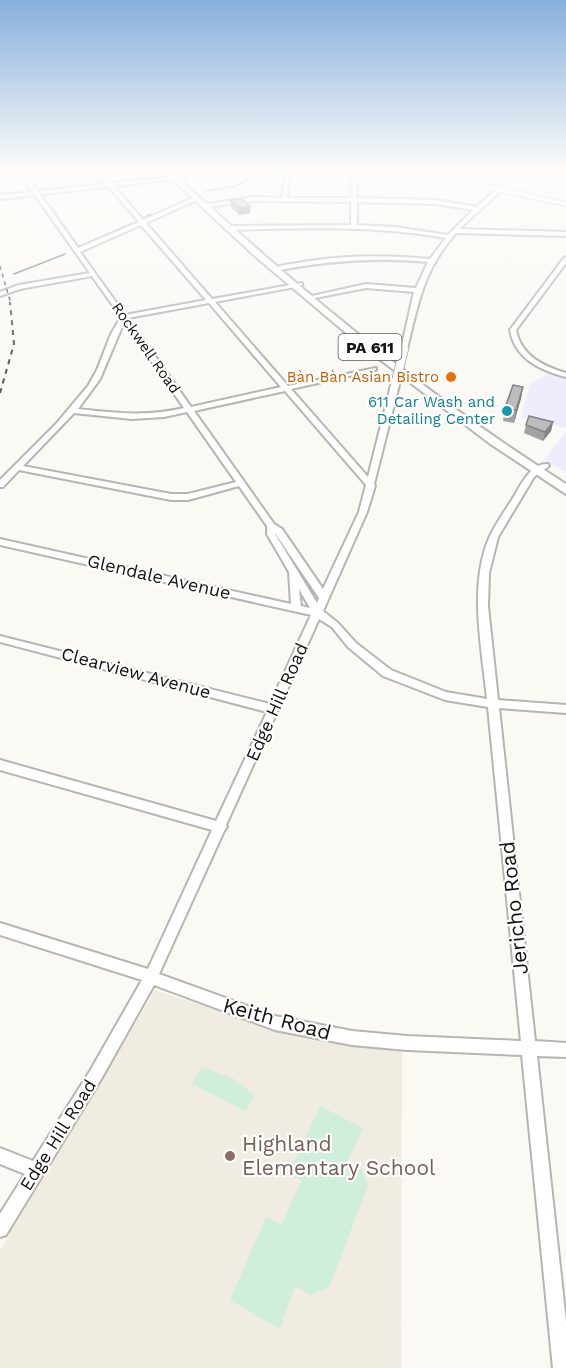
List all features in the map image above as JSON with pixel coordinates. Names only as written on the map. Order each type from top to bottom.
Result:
[{"type":"highway","name":"PA 611","points":[[239,234],[368,346],[541,469],[566,479]]},
{"type":"highway","name":"PA 611","points":[[296,284],[315,296],[566,490]]},
{"type":"street","name":"Rockwell Road","points":[[66,234],[271,526],[279,531],[324,598]]},
{"type":"street","points":[[77,250],[117,234]]},
{"type":"street","points":[[152,234],[371,486]]},
{"type":"street","points":[[453,234],[566,234]]},
{"type":"street","name":"Edge Hill Road","points":[[0,1229],[95,1076],[151,977],[221,827],[272,709],[363,512],[418,291],[432,261],[453,234]]},
{"type":"street","points":[[278,268],[313,261],[369,258],[401,257],[432,261]]},
{"type":"street","points":[[566,260],[513,330],[515,343],[527,356],[566,375]]},
{"type":"street","points":[[0,294],[19,287],[94,274]]},
{"type":"street","points":[[0,485],[71,410],[99,375],[109,357],[116,328],[124,317],[296,284]]},
{"type":"street","points":[[315,296],[366,286],[418,291]]},
{"type":"street","points":[[71,410],[132,417],[164,415],[374,369]]},
{"type":"street","points":[[18,467],[171,497],[188,497],[241,483]]},
{"type":"street","name":"Jericho Road","points":[[541,469],[494,537],[484,573],[483,606],[562,1368]]},
{"type":"street","name":"Rockwell Road","points":[[271,526],[271,534],[318,613],[335,625],[352,645],[387,673],[445,696],[493,704],[566,709]]},
{"type":"street","name":"Glendale Avenue","points":[[0,542],[318,613]]},
{"type":"street","name":"Rockwell Road","points":[[293,568],[296,608]]},
{"type":"street","name":"Clearview Avenue","points":[[0,639],[272,709]]},
{"type":"street","points":[[0,765],[221,827]]},
{"type":"street","name":"Keith Road","points":[[0,928],[151,977],[275,1023],[352,1038],[407,1044],[566,1050]]},
{"type":"street","points":[[0,1156],[36,1170]]},
{"type":"shaded area","points":[[549,373],[566,379],[566,428],[521,417],[530,384]]},
{"type":"shaded area","points":[[566,432],[566,472],[544,460]]},
{"type":"shaded area","name":"Highland Elementary School","points":[[155,990],[274,1029],[331,1042],[402,1051],[401,1368],[0,1368],[0,1250]]},
{"type":"green space","points":[[202,1067],[234,1079],[254,1095],[245,1111],[192,1084]]},
{"type":"green space","points":[[320,1106],[363,1128],[348,1161],[362,1169],[368,1186],[329,1287],[311,1295],[295,1286],[280,1329],[230,1300],[266,1217],[282,1224],[301,1181],[289,1173]]},
{"type":"building","points":[[513,385],[523,387],[516,410],[505,408]]},
{"type":"building","points":[[529,416],[553,422],[545,432],[526,425]]},
{"type":"waterway","points":[[83,245],[108,234]]},
{"type":"waterway","points":[[14,274],[65,254]]},
{"type":"railway","points":[[0,266],[11,304]]},
{"type":"railway","points":[[0,393],[14,344],[10,302]]},
{"type":"place","name":"Bàn Bàn Asian Bistro","points":[[451,377]]},
{"type":"place","name":"611 Car Wash and Detailing Center","points":[[507,411]]},
{"type":"place","name":"Highland Elementary School","points":[[230,1156]]}]
